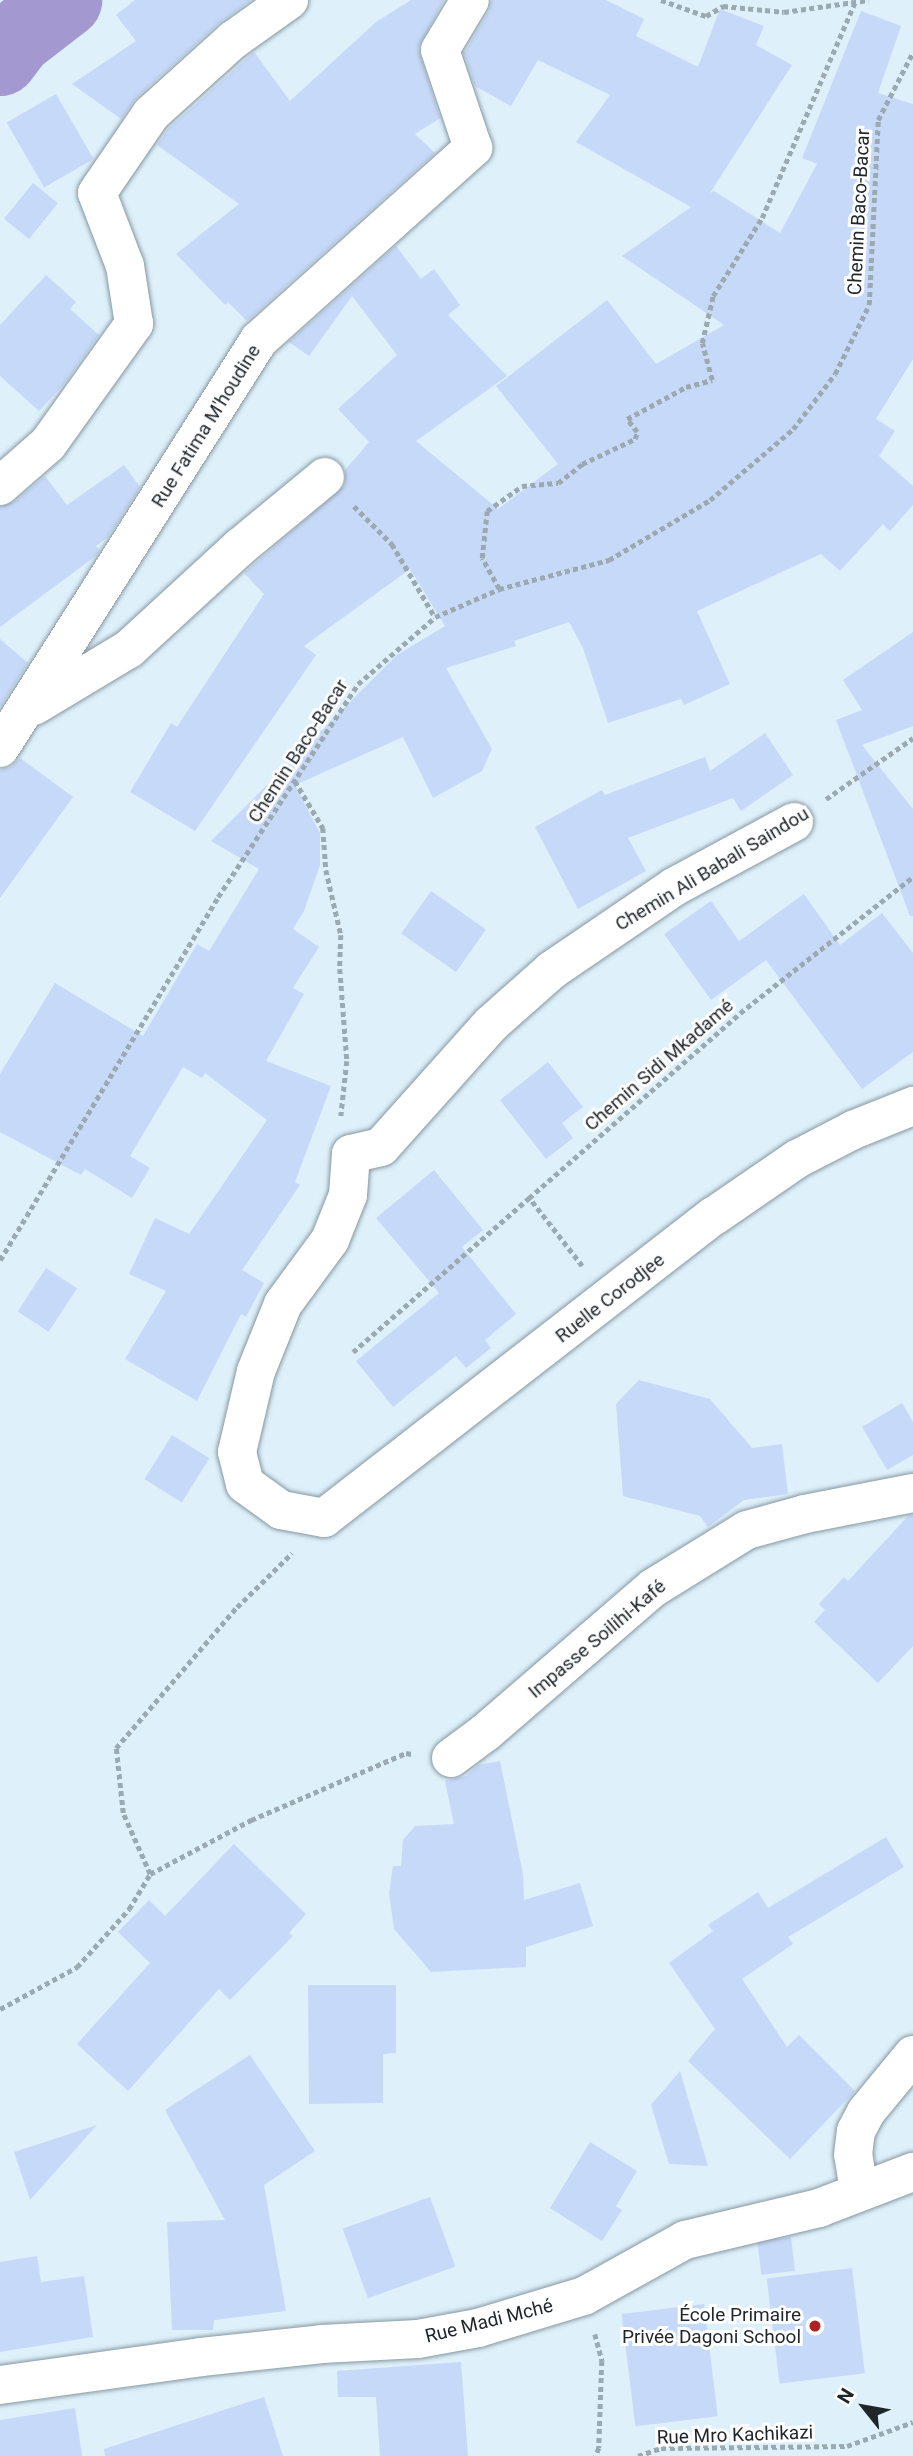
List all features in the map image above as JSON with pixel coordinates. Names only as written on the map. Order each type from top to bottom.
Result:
[{"type":"street","points":[[0,486],[48,444],[134,324],[125,266],[97,193],[151,114],[233,40],[289,0]]},
{"type":"street","name":"Rue Fatima M'houdine","points":[[0,748],[259,340],[473,148],[440,50],[470,0]]},
{"type":"street","points":[[26,710],[129,649],[240,547],[326,477]]},
{"type":"street","name":"Chemin Ali Babali Saindou","points":[[351,1154],[380,1147],[491,1024],[552,970],[674,887],[794,822]]},
{"type":"street","name":"Ruelle Corodjee","points":[[324,1518],[609,1300],[714,1216],[797,1159],[853,1130],[913,1106]]},
{"type":"street","points":[[324,1518],[281,1510],[245,1484],[237,1452],[256,1371],[283,1304],[330,1240],[348,1195],[351,1154]]},
{"type":"street","name":"Impasse Soilihi-Kafé","points":[[451,1758],[486,1732],[653,1588],[747,1530],[805,1514],[913,1493]]},
{"type":"street","points":[[859,2191],[853,2154],[856,2132],[866,2112],[913,2055]]},
{"type":"street","name":"Rue Madi Mché","points":[[0,2385],[201,2357],[322,2344],[418,2339],[478,2328],[584,2296],[685,2239],[819,2208],[913,2172]]},
{"type":"path","points":[[661,0],[706,16],[723,6],[784,12],[868,0]]},
{"type":"path","points":[[499,589],[482,558],[487,511],[523,486],[558,483],[582,464],[635,439],[637,432],[627,419],[686,387],[712,380],[702,343],[713,296],[762,218],[855,2]]},
{"type":"path","name":"Chemin Baco-Bacar","points":[[0,1260],[218,897],[358,684],[435,617],[499,589],[609,560],[710,500],[793,429],[835,374],[869,305],[878,120],[913,52]]},
{"type":"path","points":[[326,477],[392,544],[435,617]]},
{"type":"path","name":"Chemin Ali Babali Saindou","points":[[794,822],[913,738]]},
{"type":"path","points":[[295,781],[323,828],[326,870],[341,935],[340,969],[347,1061],[341,1118],[351,1154]]},
{"type":"path","name":"Chemin Sidi Mkadamé","points":[[353,1352],[740,1013],[913,877]]},
{"type":"path","points":[[528,1198],[609,1300]]},
{"type":"path","points":[[150,1874],[123,1813],[116,1748],[237,1607],[324,1518]]},
{"type":"path","points":[[0,2009],[77,1967],[129,1909],[150,1874],[251,1820],[406,1753],[451,1758]]},
{"type":"path","points":[[584,2296],[602,2361],[599,2448],[596,2456]]},
{"type":"path","name":"Rue Mro Kachikazi","points":[[638,2456],[661,2448],[847,2446],[913,2422]]},
{"type":"building","points":[[135,0],[251,0],[218,24],[136,98],[121,119],[72,84],[136,41],[116,15]]},
{"type":"building","points":[[411,0],[444,0],[418,48],[440,118],[415,134],[435,153],[247,321],[228,302],[225,305],[176,254],[239,204],[157,145],[168,129],[254,52],[290,101],[376,22]]},
{"type":"building","points":[[492,0],[606,0],[644,19],[636,36],[698,67],[720,9],[764,26],[756,45],[792,65],[710,193],[714,191],[780,233],[817,164],[802,158],[861,11],[901,26],[878,93],[913,104],[913,359],[876,419],[895,431],[879,456],[913,486],[913,505],[890,531],[883,524],[840,571],[821,554],[697,611],[730,684],[684,705],[681,699],[608,723],[583,648],[569,622],[514,641],[516,646],[446,668],[492,749],[482,771],[433,798],[403,737],[295,785],[320,833],[320,865],[304,911],[293,929],[319,947],[293,988],[304,994],[266,1061],[331,1086],[295,1182],[300,1185],[242,1270],[264,1283],[246,1317],[241,1314],[197,1401],[125,1359],[166,1291],[129,1274],[155,1218],[189,1234],[267,1120],[205,1073],[202,1078],[183,1067],[130,1156],[150,1168],[132,1198],[85,1169],[81,1175],[0,1132],[0,1074],[55,983],[143,1036],[197,944],[209,951],[259,869],[211,841],[397,655],[445,626],[410,569],[304,646],[316,655],[195,831],[130,792],[171,723],[177,727],[264,594],[244,573],[345,485],[345,470],[369,442],[338,409],[397,355],[352,296],[309,356],[289,342],[396,246],[421,279],[434,269],[460,305],[448,315],[507,376],[416,441],[498,509],[558,464],[496,386],[607,300],[656,364],[724,325],[622,256],[691,207],[576,142],[610,95],[538,60],[511,106],[475,86],[464,53],[489,11]]},
{"type":"building","points":[[56,94],[94,159],[44,187],[7,123]]},
{"type":"building","points":[[33,183],[58,203],[29,239],[4,219]]},
{"type":"building","points":[[46,275],[76,302],[70,309],[99,335],[64,384],[39,411],[0,376],[0,325]]},
{"type":"building","points":[[124,465],[140,487],[108,537],[96,546],[100,550],[97,555],[0,627],[0,507],[14,502],[45,476],[67,505]]},
{"type":"building","points":[[913,632],[913,726],[862,745],[913,809],[913,916],[910,916],[836,720],[862,710],[843,680]]},
{"type":"building","points":[[0,639],[28,663],[0,707]]},
{"type":"building","points":[[765,733],[793,775],[741,811],[733,798],[628,838],[646,871],[578,909],[535,827],[602,790],[605,795],[705,757],[710,771]]},
{"type":"building","points":[[20,758],[73,797],[0,898],[0,770],[11,767]]},
{"type":"building","points":[[431,891],[486,929],[456,972],[401,934]]},
{"type":"building","points":[[804,894],[840,945],[882,913],[913,953],[913,1052],[862,1089],[766,960],[711,1000],[664,934],[711,901],[739,941]]},
{"type":"building","points":[[548,1062],[583,1107],[562,1123],[573,1138],[546,1159],[500,1100]]},
{"type":"building","points":[[434,1170],[483,1230],[462,1247],[516,1314],[485,1340],[491,1348],[466,1368],[456,1356],[393,1407],[356,1361],[439,1293],[376,1218]]},
{"type":"building","points":[[46,1268],[77,1288],[49,1332],[18,1312]]},
{"type":"building","points":[[639,1380],[710,1399],[752,1448],[782,1444],[788,1494],[744,1500],[708,1527],[700,1516],[623,1496],[616,1404]]},
{"type":"building","points":[[902,1403],[913,1422],[913,1455],[887,1470],[862,1427]]},
{"type":"building","points":[[172,1435],[209,1458],[182,1502],[144,1479]]},
{"type":"building","points":[[913,1515],[913,1646],[878,1683],[814,1622],[825,1610],[819,1604],[844,1577],[848,1581],[908,1516]]},
{"type":"building","points":[[500,1761],[523,1874],[524,1900],[580,1883],[593,1926],[526,1947],[526,1967],[431,1972],[394,1929],[389,1893],[393,1866],[401,1866],[403,1840],[415,1826],[454,1824],[445,1781],[466,1776],[478,1765]]},
{"type":"building","points":[[886,1837],[904,1867],[788,1937],[793,1944],[742,1979],[787,2047],[799,2035],[855,2091],[790,2159],[688,2061],[715,2029],[669,1963],[713,1931],[708,1925],[758,1892],[768,1908]]},
{"type":"building","points":[[234,1844],[306,1914],[289,1933],[293,1936],[230,2000],[219,1989],[128,2091],[77,2044],[150,1963],[118,1932],[149,1900],[165,1916]]},
{"type":"building","points":[[308,1985],[396,1985],[396,2053],[383,2054],[383,2103],[309,2104]]},
{"type":"building","points":[[250,2055],[315,2151],[264,2185],[286,2311],[214,2320],[213,2330],[172,2330],[167,2222],[225,2220],[165,2110]]},
{"type":"building","points":[[680,2071],[708,2166],[669,2164],[651,2105]]},
{"type":"building","points":[[97,2125],[30,2200],[14,2152]]},
{"type":"building","points":[[590,2142],[637,2171],[616,2206],[622,2210],[602,2241],[550,2208]]},
{"type":"building","points":[[430,2197],[455,2267],[368,2298],[343,2229]]},
{"type":"building","points":[[791,2237],[795,2271],[761,2275],[757,2241]]},
{"type":"building","points":[[37,2256],[41,2282],[84,2276],[93,2337],[0,2352],[0,2262]]},
{"type":"building","name":"École Primaire Privée Dagoni School","points":[[852,2268],[865,2373],[780,2384],[767,2278]]},
{"type":"building","points":[[704,2304],[718,2416],[635,2426],[622,2314]]},
{"type":"building","points":[[461,2362],[468,2456],[380,2456],[376,2397],[338,2397],[337,2371]]},
{"type":"building","points":[[264,2397],[283,2456],[105,2456],[104,2449]]},
{"type":"building","points":[[75,2408],[82,2456],[0,2456],[0,2420]]},
{"type":"waterway","points":[[0,58],[16,37],[64,0]]},
{"type":"place","name":"École Primaire Privée Dagoni School","points":[[815,2326]]}]
